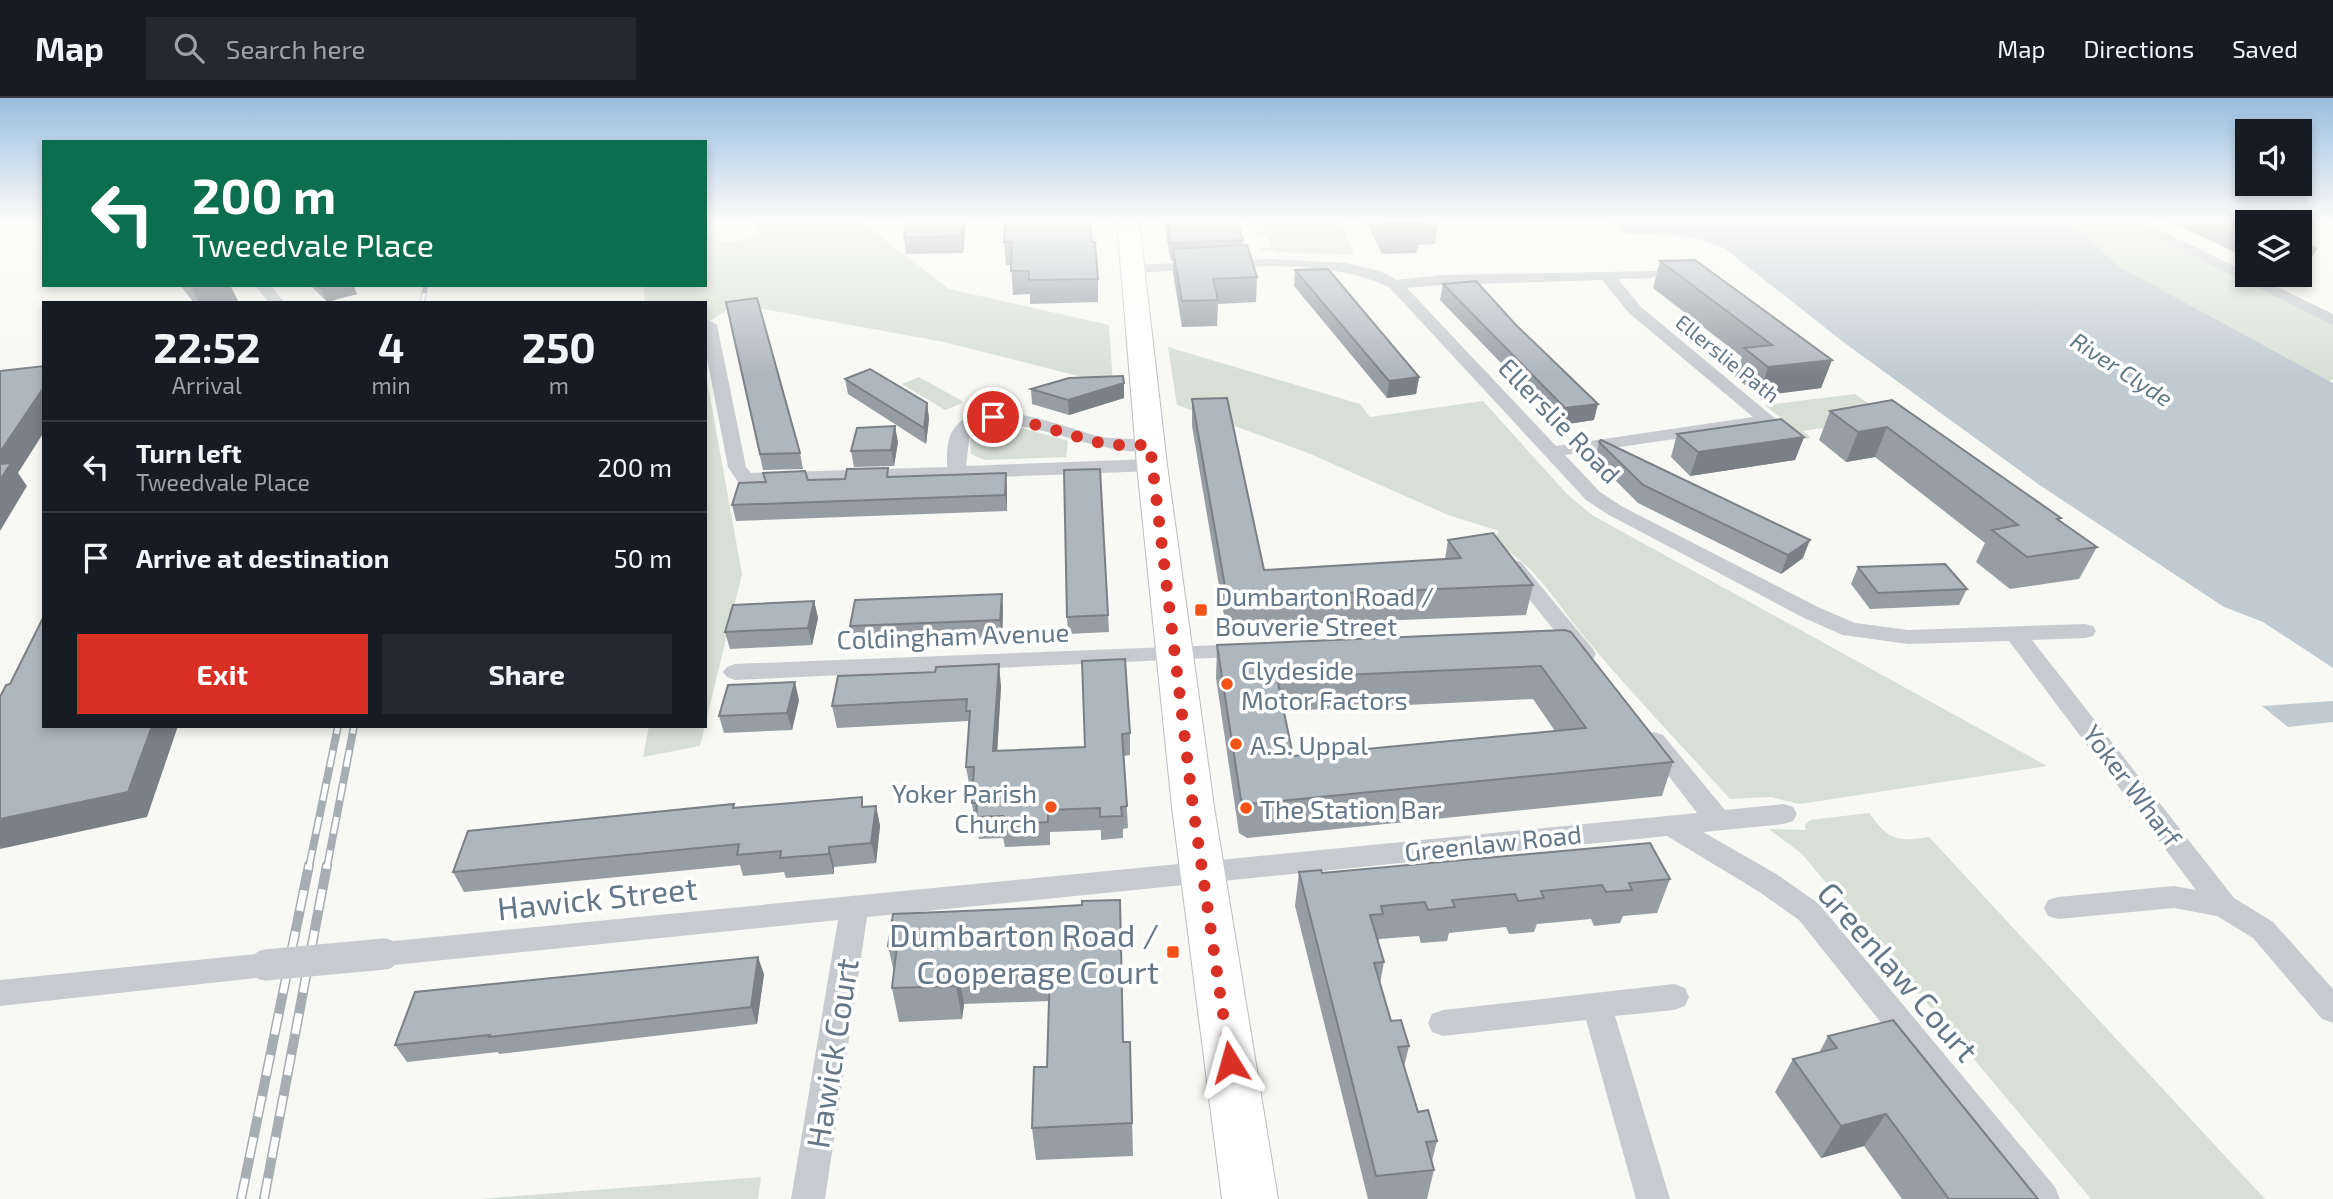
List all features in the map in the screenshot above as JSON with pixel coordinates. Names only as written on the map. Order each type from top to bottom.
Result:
[{"type":"main road","points":[[1134,272],[1138,333],[1174,654],[1202,870],[1250,1199]]},
{"type":"street","name":"Ellerslie Road","points":[[1372,272],[1395,285],[1584,488],[1605,504],[1831,622],[1891,637],[2085,631]]},
{"type":"street","points":[[2235,272],[2333,320]]},
{"type":"street","points":[[1395,285],[1442,280],[1652,274]]},
{"type":"street","name":"Ellerslie Path","points":[[1606,275],[1635,310],[1795,442]]},
{"type":"street","points":[[264,287],[275,301]]},
{"type":"street","points":[[709,324],[737,467],[745,478],[765,480],[956,473],[1151,455]]},
{"type":"street","points":[[956,473],[958,440],[963,429],[974,422],[993,417],[1018,420],[1151,455]]},
{"type":"street","points":[[1551,452],[1768,420]]},
{"type":"street","points":[[1509,559],[1597,669]]},
{"type":"street","name":"Yoker Wharf","points":[[2016,634],[2042,664],[2224,906]]},
{"type":"street","points":[[1544,638],[1571,637]]},
{"type":"street","name":"Coldingham Avenue","points":[[735,672],[1270,650]]},
{"type":"street","points":[[1640,723],[1718,820]]},
{"type":"street","name":"Greenlaw Road","points":[[1202,870],[1784,814]]},
{"type":"street","name":"Greenlaw Court","points":[[1670,825],[1768,883],[1809,912],[2043,1199]]},
{"type":"street","name":"Hawick Street","points":[[0,993],[1202,870]]},
{"type":"street","name":"Yoker Wharf","points":[[2058,908],[2174,897],[2224,906],[2263,930],[2333,1010]]},
{"type":"street","name":"Hawick Court","points":[[808,1199],[854,906]]},
{"type":"street","points":[[1443,1023],[1674,997]]},
{"type":"street","points":[[1597,1006],[1653,1199]]},
{"type":"shaded area","points":[[707,272],[927,272],[949,289],[1109,325],[1113,385],[944,342],[736,304],[707,323],[707,301],[645,301],[643,287],[707,287]]},
{"type":"shaded area","points":[[2130,272],[2232,272],[2235,274],[2235,287],[2261,287],[2333,323],[2333,380],[2329,381]]},
{"type":"shaded area","points":[[1168,347],[1360,404],[1370,417],[1483,401],[1567,494],[1592,515],[2047,766],[1800,804],[1771,797],[1730,799],[1604,660],[1532,572],[1506,550],[1491,543],[1499,531],[1448,515],[1308,453],[1177,405]]},
{"type":"shaded area","points":[[919,377],[963,403],[945,410],[902,384]]},
{"type":"shaded area","points":[[707,380],[742,574],[707,717]]},
{"type":"shaded area","points":[[1855,394],[1889,418],[1803,431],[1811,438],[1806,439],[1765,405]]},
{"type":"shaded area","points":[[997,424],[1008,424],[1068,441],[1066,457],[984,460],[971,454],[970,440],[973,433]]},
{"type":"shaded area","points":[[649,728],[704,728],[700,746],[643,757]]},
{"type":"shaded area","points":[[1869,813],[1882,829],[1894,837],[1929,837],[2265,1199],[2091,1199],[1802,854],[1769,829],[1806,830],[1805,825],[1810,820]]},
{"type":"shaded area","points":[[761,1177],[758,1199],[479,1199]]},
{"type":"water","name":"River Clyde","points":[[1755,272],[2130,272],[2333,383],[2333,668],[2263,622],[2224,607],[2038,484],[1842,341]]},
{"type":"water","points":[[2333,701],[2333,722],[2288,727],[2262,706]]},
{"type":"building","points":[[1029,272],[1097,272],[1098,279],[1029,280]]},
{"type":"building","points":[[1177,272],[1256,272],[1257,277],[1213,279],[1218,300],[1182,301]]},
{"type":"building","points":[[1297,272],[1331,272],[1419,377],[1389,381]]},
{"type":"building","points":[[1675,272],[1712,272],[1832,360],[1768,367],[1744,348],[1772,345]]},
{"type":"building","points":[[1476,281],[1516,325],[1598,404],[1565,408],[1443,284]]},
{"type":"building","points":[[757,298],[800,453],[760,454],[726,302]]},
{"type":"building","points":[[42,366],[42,390],[0,452],[0,371]]},
{"type":"building","points":[[870,369],[927,403],[924,428],[845,379]]},
{"type":"building","points":[[1123,376],[1124,383],[1068,400],[1031,389],[1069,378]]},
{"type":"building","points":[[1227,398],[1264,570],[1461,558],[1448,540],[1493,533],[1533,585],[1227,598],[1192,399]]},
{"type":"building","points":[[1892,400],[2061,518],[2057,519],[2097,547],[2027,557],[1992,530],[2018,525],[1887,427],[1858,432],[1830,411]]},
{"type":"building","points":[[1781,419],[1804,437],[1698,452],[1677,434]]},
{"type":"building","points":[[895,426],[891,450],[851,451],[857,428]]},
{"type":"building","points":[[1601,440],[1810,540],[1788,555],[1643,485],[1599,442]]},
{"type":"building","points":[[11,463],[0,480],[0,464]]},
{"type":"building","points":[[888,468],[887,477],[1006,473],[1005,495],[732,505],[739,483],[766,482],[763,473],[805,471],[808,480],[845,479],[847,469]]},
{"type":"building","points":[[1100,469],[1108,615],[1067,617],[1064,470]]},
{"type":"building","points":[[1945,564],[1967,589],[1878,593],[1858,567]]},
{"type":"building","points":[[1002,594],[1000,620],[850,626],[855,600]]},
{"type":"building","points":[[814,601],[808,628],[725,632],[733,605]]},
{"type":"building","points":[[42,620],[42,728],[151,728],[128,792],[0,819],[0,697],[6,685],[10,684]]},
{"type":"building","points":[[1565,630],[1571,632],[1673,762],[1249,804],[1241,800],[1217,645]],"holes":[[[1541,666],[1586,728],[1293,756],[1277,678]]]},
{"type":"building","points":[[1125,659],[1130,733],[1122,734],[1127,806],[1121,807],[1122,816],[1100,817],[1100,808],[1048,810],[1048,822],[1002,825],[1003,816],[976,817],[977,803],[972,803],[974,767],[966,767],[970,711],[966,711],[967,699],[832,706],[838,676],[935,672],[936,667],[999,664],[993,751],[1085,747],[1082,661]]},
{"type":"building","points":[[795,682],[787,713],[719,716],[728,685]]},
{"type":"building","points":[[862,797],[862,807],[876,806],[871,843],[829,847],[829,854],[780,858],[781,851],[737,855],[739,844],[453,872],[468,831],[734,804],[733,808]]},
{"type":"building","points":[[1650,843],[1670,879],[1629,883],[1632,890],[1606,892],[1602,885],[1541,891],[1544,898],[1518,901],[1515,894],[1452,900],[1455,907],[1428,910],[1425,902],[1381,906],[1383,914],[1370,915],[1384,962],[1374,963],[1391,1021],[1401,1020],[1409,1046],[1398,1047],[1418,1112],[1428,1110],[1437,1141],[1426,1142],[1434,1170],[1376,1176],[1299,872],[1321,870],[1322,873]]},
{"type":"building","points":[[1120,900],[1123,1042],[1130,1042],[1132,1123],[1032,1128],[1034,1067],[1047,1067],[1050,967],[958,971],[956,986],[892,988],[897,946],[888,946],[893,914],[1082,905],[1082,901]]},
{"type":"building","points":[[758,957],[751,1007],[395,1045],[415,992]]},
{"type":"building","points":[[1893,1020],[2038,1199],[1949,1199],[1886,1114],[1841,1126],[1793,1059],[1837,1048],[1828,1036]]},
{"type":"railway","points":[[422,301],[426,287]]},
{"type":"railway","points":[[309,867],[338,728]]},
{"type":"railway","points":[[327,867],[354,728]]},
{"type":"railway","points":[[241,1199],[309,865]]},
{"type":"railway","points":[[264,1199],[327,865]]},
{"type":"place","name":"Dumbarton Road / Bouverie Street","points":[[1201,610]]},
{"type":"place","name":"Clydeside Motor Factors","points":[[1227,684]]},
{"type":"place","name":"A.S. Uppal","points":[[1236,744]]},
{"type":"place","name":"Yoker Parish Church","points":[[1051,807]]},
{"type":"place","name":"The Station Bar","points":[[1246,808]]},
{"type":"place","name":"Dumbarton Road / Cooperage Court","points":[[1173,952]]},
{"type":"route","points":[[993,417],[1018,420],[1108,445],[1150,445],[1193,807],[1230,1062]]}]
